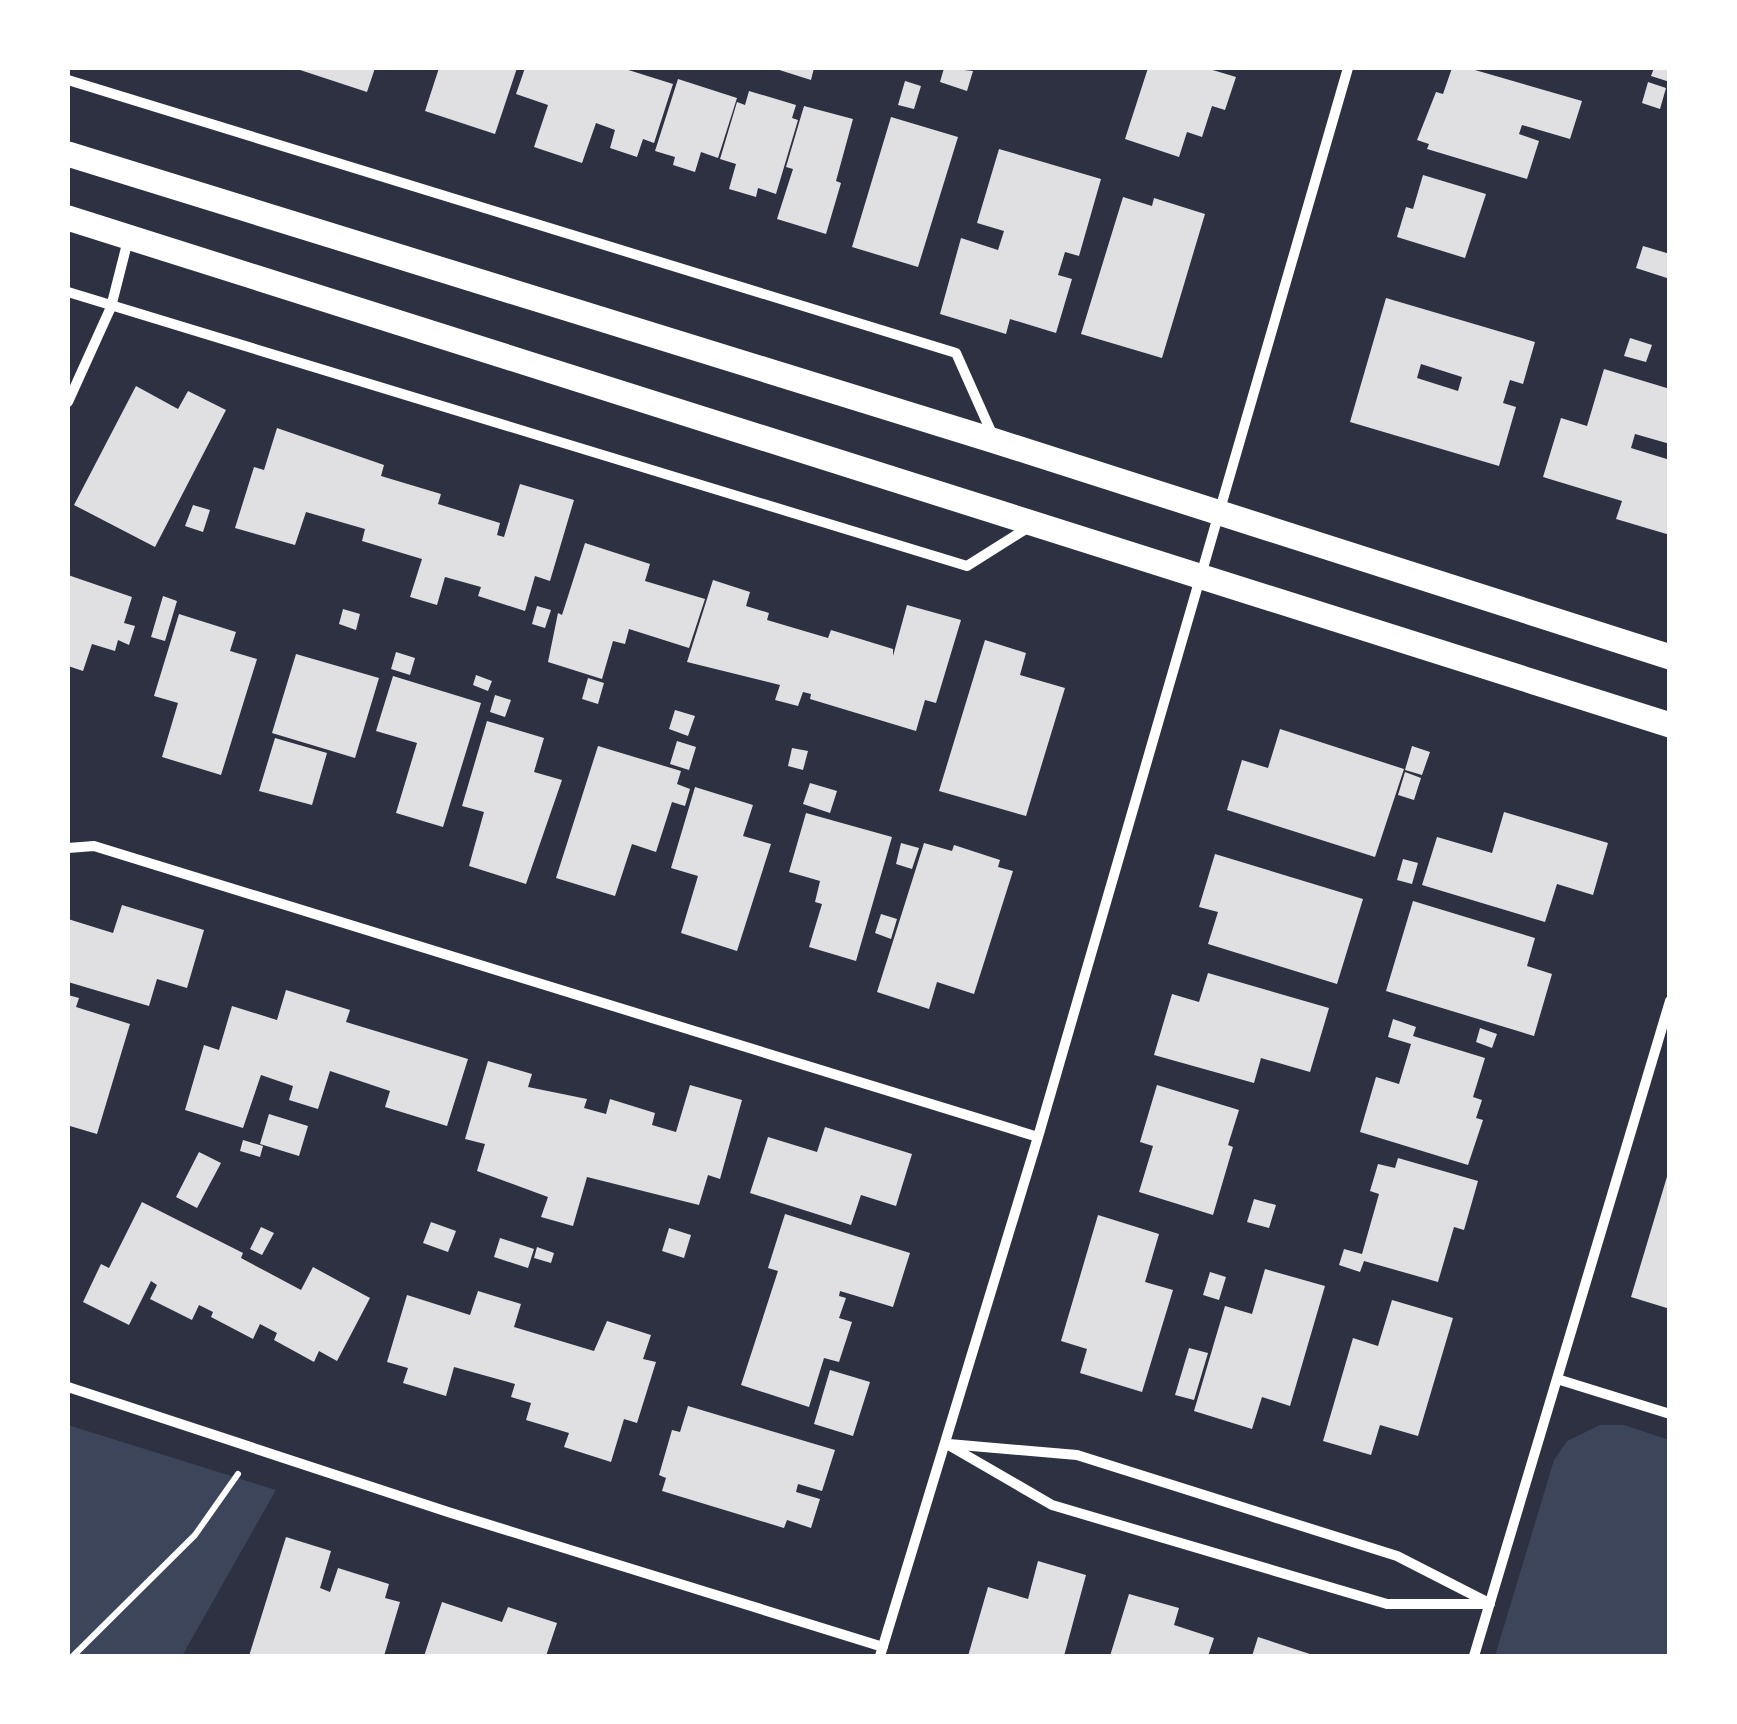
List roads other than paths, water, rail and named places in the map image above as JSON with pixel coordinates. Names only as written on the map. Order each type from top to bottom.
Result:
[{"type":"main road","points":[[68,154],[995,441],[1670,657]]},
{"type":"main road","points":[[68,218],[1034,523],[1196,578],[1670,724]]},
{"type":"street","points":[[68,1387],[881,1652],[1038,1137],[1196,578],[1348,68]]},
{"type":"street","points":[[68,80],[956,353],[995,441]]},
{"type":"street","points":[[68,402],[111,307],[128,238]]},
{"type":"street","points":[[68,292],[967,566],[1034,523]]},
{"type":"street","points":[[68,848],[94,846],[1038,1137]]},
{"type":"street","points":[[1474,1656],[1670,1001]]},
{"type":"street","points":[[1557,1379],[1670,1414]]},
{"type":"street","points":[[945,1444],[1052,1505],[1387,1604],[1490,1604]]},
{"type":"street","points":[[945,1444],[1077,1455],[1397,1556],[1490,1604]]}]
